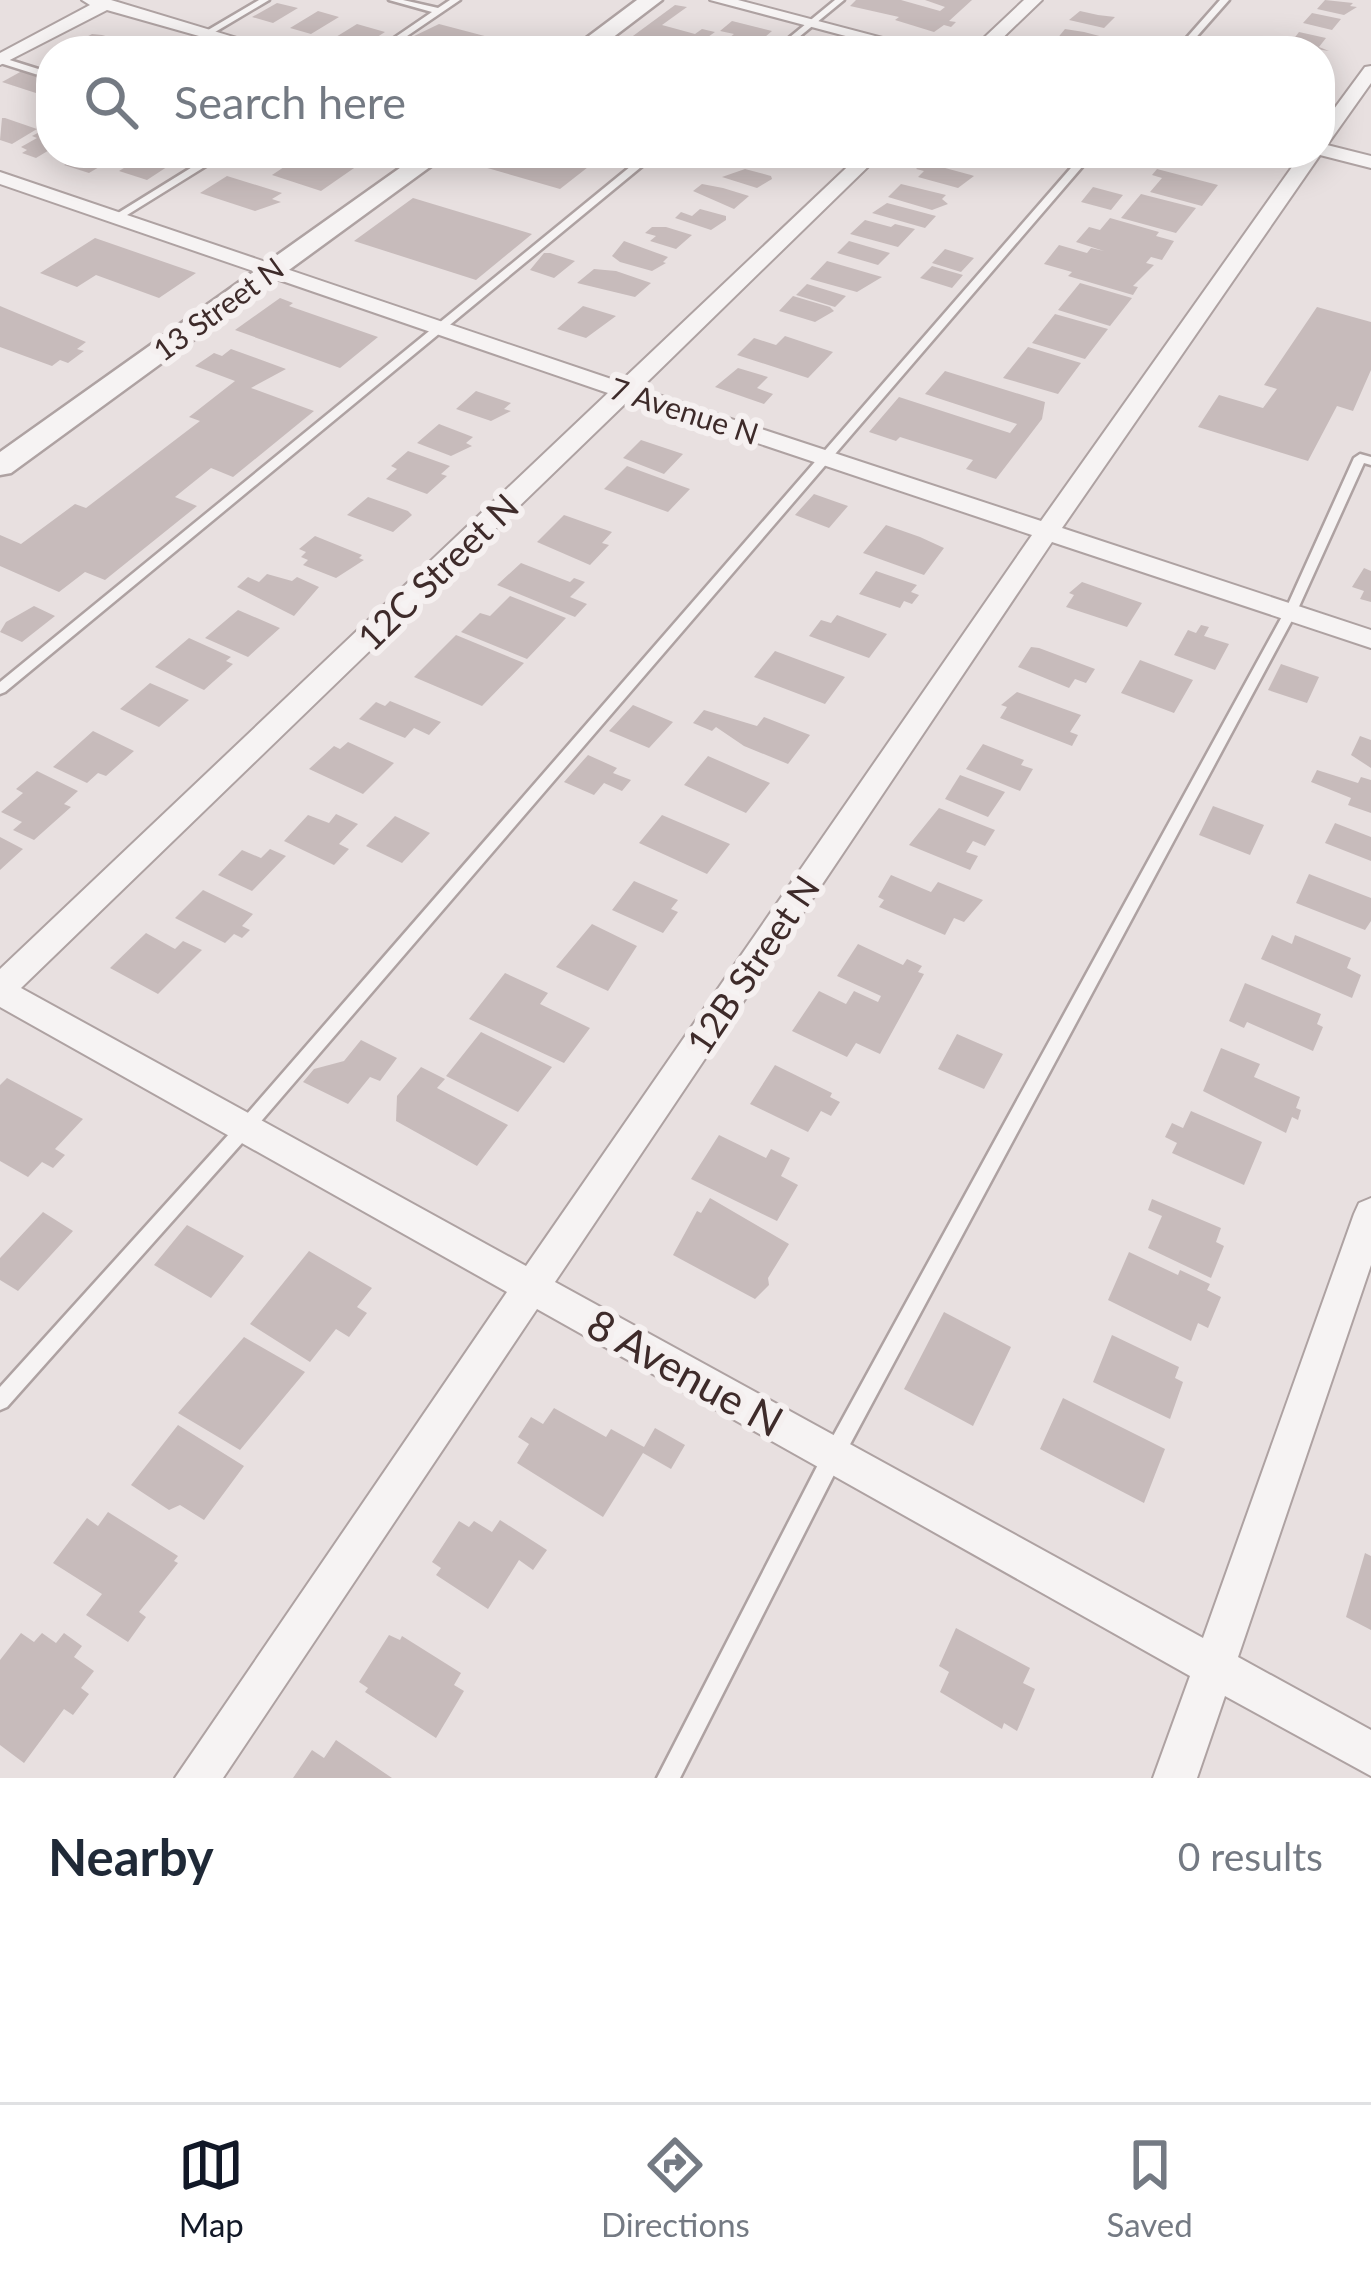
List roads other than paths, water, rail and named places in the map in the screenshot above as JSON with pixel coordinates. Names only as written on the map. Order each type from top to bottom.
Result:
[{"type":"street","points":[[601,36],[651,0]]},
{"type":"street","points":[[718,0],[866,36]]},
{"type":"street","points":[[995,36],[1034,0]]},
{"type":"street","points":[[41,36],[98,2],[218,36]]},
{"type":"street","points":[[0,60],[36,39]]},
{"type":"street","points":[[1335,123],[1371,71]]},
{"type":"street","points":[[1335,150],[1371,161]]},
{"type":"street","name":"13 Street N","points":[[0,466],[416,168]]},
{"type":"street","name":"12C Street N","points":[[0,990],[857,168]]},
{"type":"street","name":"12B Street N","points":[[197,1778],[1046,532],[1301,168]]},
{"type":"street","name":"7 Avenue N","points":[[0,178],[1371,639]]},
{"type":"street","name":"8 Avenue N","points":[[0,990],[1371,1754]]},
{"type":"street","points":[[1174,1778],[1371,1214]]},
{"type":"lane","points":[[207,33],[265,0]]},
{"type":"lane","points":[[393,0],[439,11]]},
{"type":"lane","points":[[402,36],[456,0]]},
{"type":"lane","points":[[795,36],[840,0]]},
{"type":"lane","points":[[1193,36],[1225,0]]},
{"type":"lane","points":[[0,60],[36,71]]},
{"type":"lane","points":[[116,218],[198,168]]},
{"type":"lane","points":[[0,689],[635,168]]},
{"type":"lane","points":[[0,1401],[245,1128],[1076,168]]},
{"type":"lane","points":[[668,1778],[833,1456],[1291,611],[1360,458],[1371,461]]}]
